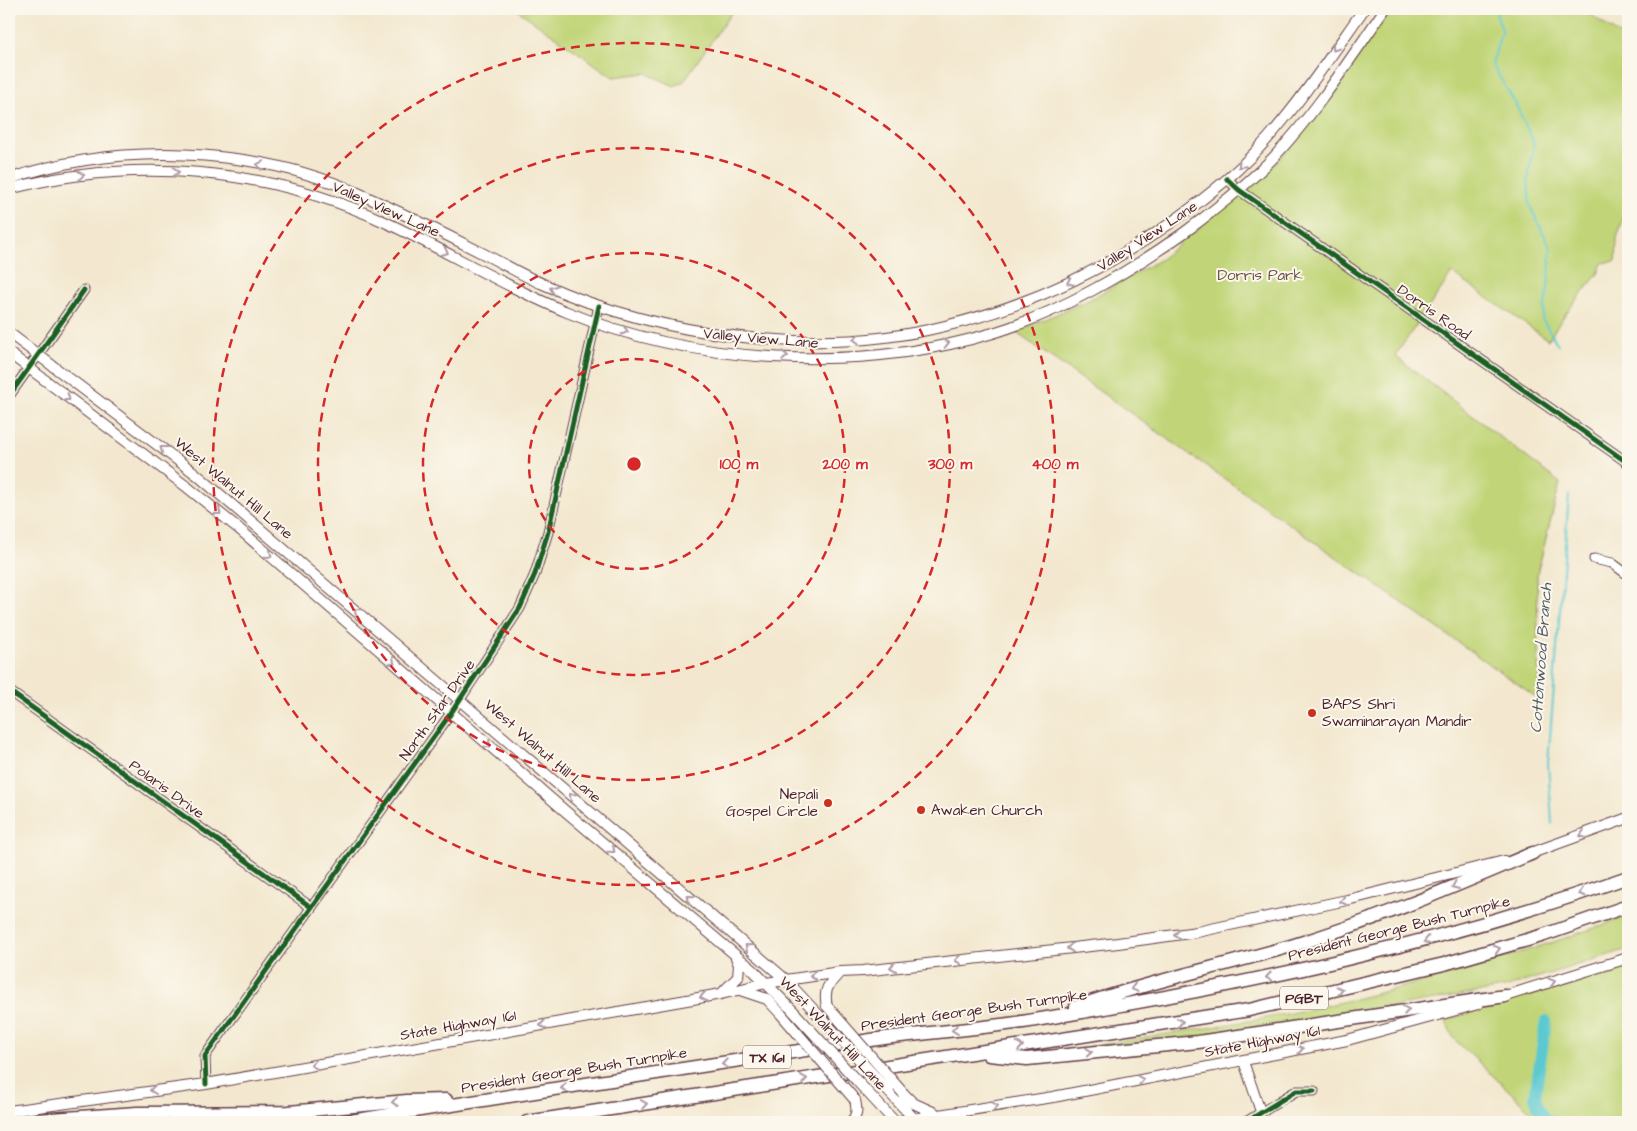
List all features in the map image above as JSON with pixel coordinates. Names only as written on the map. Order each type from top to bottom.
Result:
[{"type":"highway","points":[[1038,1020],[1109,995],[1293,945],[1432,896],[1532,854]]},
{"type":"highway","name":"President George Bush Turnpike","points":[[344,1122],[872,1040],[1038,1020],[1289,974],[1386,951],[1532,910],[1628,877]]},
{"type":"highway","name":"PGBT","points":[[972,1054],[1199,1019],[1338,991],[1494,950],[1628,906]]},
{"type":"highway","points":[[972,1054],[1027,1059],[1198,1042],[1505,996]]},
{"type":"highway","name":"TX 161","points":[[527,1122],[972,1054]]},
{"type":"highway","points":[[9,1122],[137,1114],[289,1112],[407,1100],[496,1098]]},
{"type":"main road","name":"Valley View Lane","points":[[9,179],[109,156],[138,154],[177,155],[239,161],[292,171],[354,192],[542,284],[599,306],[644,320],[679,328],[766,339],[857,339],[934,329],[998,311],[1097,269],[1164,228],[1227,179],[1287,114],[1364,9]]},
{"type":"main road","name":"Valley View Lane","points":[[9,190],[38,182],[90,174],[206,172],[294,188],[350,207],[551,305],[596,322],[674,343],[720,352],[837,359],[912,351],[992,333],[1033,318],[1141,262],[1211,213],[1272,160],[1303,124],[1385,9]]},
{"type":"main road","name":"West Walnut Hill Lane","points":[[9,333],[196,474],[785,980],[915,1120]]},
{"type":"main road","name":"West Walnut Hill Lane","points":[[9,353],[187,487],[232,524],[734,954],[794,1012],[895,1122]]},
{"type":"main road","points":[[232,524],[242,513]]},
{"type":"main road","points":[[330,608],[340,597]]},
{"type":"main road","points":[[1532,854],[1628,818]]},
{"type":"main road","name":"State Highway 161","points":[[9,1111],[206,1084],[721,994],[785,980],[840,972],[1198,932],[1347,900],[1532,854]]},
{"type":"main road","points":[[666,895],[675,885]]},
{"type":"main road","points":[[721,994],[738,976],[739,966],[734,954]]},
{"type":"main road","name":"State Highway 161","points":[[940,1118],[952,1112],[1053,1097],[1347,1040],[1389,1027],[1443,1015],[1628,958]]},
{"type":"main road","points":[[840,972],[828,985],[824,994],[827,1006],[918,1107],[940,1118]]},
{"type":"main road","points":[[739,990],[767,999],[855,1100],[857,1108],[856,1118],[851,1122]]},
{"type":"main road","points":[[895,1122],[940,1118]]},
{"type":"street","name":"Dorris Road","points":[[1227,179],[1239,190],[1628,463]]},
{"type":"street","points":[[9,396],[84,290]]},
{"type":"street","name":"North Star Drive","points":[[206,1084],[205,1056],[461,700],[505,633],[535,574],[548,532],[582,372],[599,306]]},
{"type":"street","points":[[1594,558],[1612,563],[1628,575]]},
{"type":"street","name":"Polaris Drive","points":[[9,690],[311,907]]},
{"type":"street","points":[[1243,1060],[1261,1113]]},
{"type":"street","points":[[1246,1122],[1296,1091],[1314,1091]]},
{"type":"green space","points":[[516,9],[734,9],[683,82],[674,86],[646,73],[613,77]]},
{"type":"green space","name":"Dorris Park","points":[[1391,9],[1583,9],[1628,41],[1628,203],[1617,238],[1616,261],[1602,263],[1598,274],[1566,313],[1548,340],[1452,273],[1395,356],[1560,483],[1537,574],[1539,699],[1015,332],[1089,300],[1161,259],[1276,163],[1315,115]]},
{"type":"green space","points":[[1628,916],[1628,949],[1504,988],[1272,1028],[1088,1048],[1088,1046],[1196,1030],[1307,1010],[1400,988],[1538,947]]},
{"type":"green space","points":[[1628,965],[1628,1122],[1542,1122],[1454,1039],[1445,1020]]},
{"type":"waterway","name":"Cottonwood Branch","points":[[1495,9],[1502,30],[1492,64],[1514,101],[1534,143],[1528,180],[1530,206],[1551,249],[1548,289],[1542,319],[1558,345]]},
{"type":"waterway","name":"Cottonwood Branch","points":[[1552,824],[1548,763],[1569,495]]},
{"type":"waterway","name":"Cottonwood Branch","points":[[1546,1021],[1535,1097],[1543,1118],[1552,1122]]},
{"type":"cycle path","points":[[1227,179],[1239,190],[1628,463]]},
{"type":"cycle path","points":[[9,396],[84,290]]},
{"type":"cycle path","points":[[206,1084],[205,1056],[451,713],[520,608],[535,574],[548,532],[599,306]]},
{"type":"cycle path","points":[[9,691],[311,907]]},
{"type":"cycle path","points":[[1246,1122],[1296,1091],[1314,1091]]},
{"type":"place","name":"BAPS Shri Swaminarayan Mandir","points":[[1312,713]]},
{"type":"place","name":"Nepali Gospel Circle","points":[[828,803]]},
{"type":"place","name":"Awaken Church","points":[[921,810]]}]
